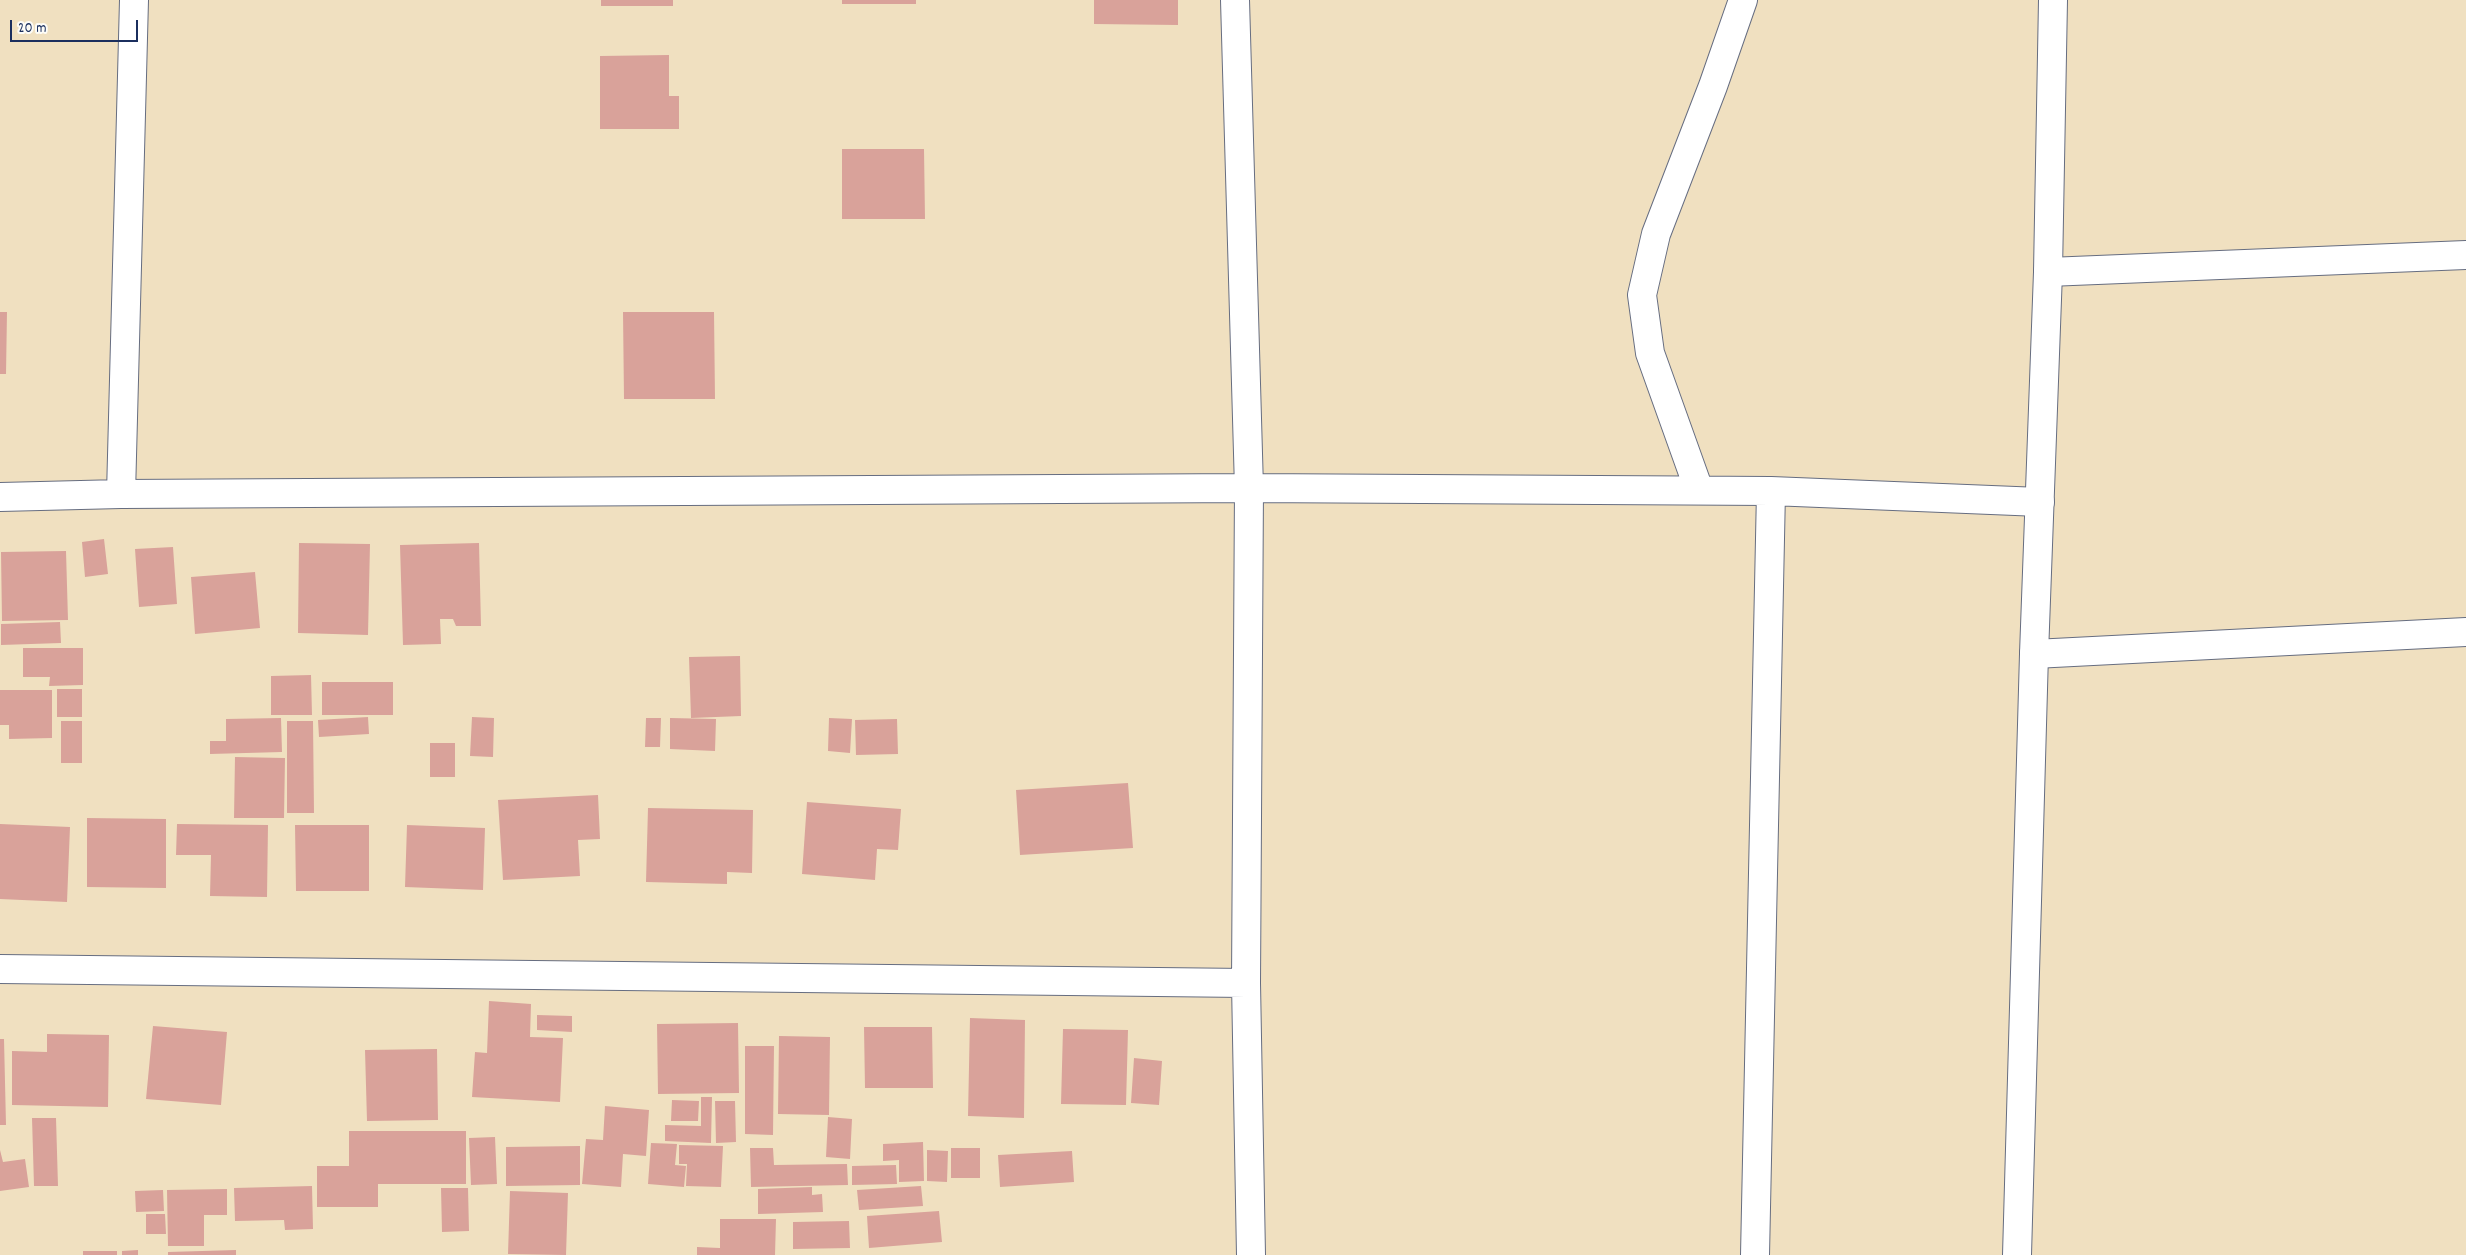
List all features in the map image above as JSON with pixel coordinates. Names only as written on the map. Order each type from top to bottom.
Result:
[{"type":"street","points":[[121,494],[134,0]]},
{"type":"street","points":[[1235,0],[1249,488],[1246,983],[1251,1255]]},
{"type":"street","points":[[1700,490],[1650,353],[1642,295],[1656,234],[1713,86],[1743,0]]},
{"type":"street","points":[[2017,1255],[2034,654],[2048,272],[2053,0]]},
{"type":"street","points":[[2048,272],[2466,255]]},
{"type":"street","points":[[0,498],[121,494],[1249,488],[1771,490],[2040,502]]},
{"type":"street","points":[[1755,1255],[1771,490]]},
{"type":"street","points":[[2034,654],[2466,632]]},
{"type":"street","points":[[0,969],[1246,983]]},
{"type":"building","points":[[601,0],[673,0],[673,6],[601,6]]},
{"type":"building","points":[[842,0],[916,0],[916,4],[842,4]]},
{"type":"building","points":[[1094,0],[1178,0],[1178,25],[1094,24]]},
{"type":"building","points":[[669,55],[669,96],[679,96],[679,129],[600,129],[600,56]]},
{"type":"building","points":[[842,149],[924,149],[925,219],[842,219]]},
{"type":"building","points":[[0,312],[7,312],[6,374],[0,374]]},
{"type":"building","points":[[623,312],[714,312],[715,399],[624,399]]},
{"type":"building","points":[[104,539],[108,574],[85,577],[82,542]]},
{"type":"building","points":[[299,543],[370,544],[368,635],[298,633]]},
{"type":"building","points":[[479,543],[481,626],[456,626],[453,619],[440,619],[441,644],[403,645],[400,545]]},
{"type":"building","points":[[173,547],[177,604],[139,607],[135,549]]},
{"type":"building","points":[[66,551],[68,620],[2,621],[1,552]]},
{"type":"building","points":[[255,572],[260,628],[195,634],[191,577]]},
{"type":"building","points":[[60,622],[61,643],[1,645],[1,624]]},
{"type":"building","points":[[23,648],[83,648],[83,685],[49,686],[50,677],[23,677]]},
{"type":"building","points":[[740,656],[741,716],[691,718],[689,657]]},
{"type":"building","points":[[311,675],[312,715],[271,715],[271,676]]},
{"type":"building","points":[[322,682],[393,682],[393,715],[322,715]]},
{"type":"building","points":[[57,689],[82,689],[82,717],[57,717]]},
{"type":"building","points":[[0,690],[52,690],[52,738],[9,739],[9,725],[0,725]]},
{"type":"building","points":[[368,717],[369,734],[319,737],[318,720]]},
{"type":"building","points":[[472,717],[494,718],[493,757],[470,756]]},
{"type":"building","points":[[281,718],[282,752],[210,754],[210,741],[226,741],[226,719]]},
{"type":"building","points":[[646,718],[661,718],[660,747],[645,747]]},
{"type":"building","points":[[670,718],[716,719],[715,751],[670,749]]},
{"type":"building","points":[[829,718],[852,719],[850,753],[828,751]]},
{"type":"building","points":[[897,719],[898,754],[856,755],[855,720]]},
{"type":"building","points":[[61,721],[82,721],[82,763],[61,763]]},
{"type":"building","points":[[287,721],[313,721],[314,813],[287,813]]},
{"type":"building","points":[[430,743],[455,743],[455,777],[430,777]]},
{"type":"building","points":[[235,757],[285,758],[284,818],[234,818]]},
{"type":"building","points":[[1128,783],[1133,848],[1020,855],[1016,790]]},
{"type":"building","points":[[598,795],[600,839],[578,840],[580,876],[503,880],[498,800]]},
{"type":"building","points":[[807,802],[901,809],[898,850],[877,849],[875,880],[802,874]]},
{"type":"building","points":[[648,808],[753,810],[752,873],[727,872],[727,884],[646,882]]},
{"type":"building","points":[[87,818],[166,819],[166,888],[87,887]]},
{"type":"building","points":[[0,824],[70,827],[67,902],[0,899]]},
{"type":"building","points":[[177,824],[268,825],[267,897],[210,896],[211,855],[176,855]]},
{"type":"building","points":[[295,825],[369,825],[369,891],[296,891]]},
{"type":"building","points":[[407,825],[485,828],[483,890],[405,887]]},
{"type":"building","points":[[489,1001],[531,1004],[530,1037],[563,1038],[560,1102],[472,1097],[475,1052],[487,1053]]},
{"type":"building","points":[[537,1015],[572,1016],[572,1032],[537,1030]]},
{"type":"building","points":[[970,1018],[1025,1020],[1024,1118],[968,1116]]},
{"type":"building","points":[[738,1023],[739,1093],[658,1094],[657,1024]]},
{"type":"building","points":[[153,1026],[227,1032],[221,1105],[146,1099]]},
{"type":"building","points":[[864,1027],[932,1027],[933,1088],[865,1088]]},
{"type":"building","points":[[1063,1029],[1128,1030],[1126,1105],[1061,1104]]},
{"type":"building","points":[[47,1034],[109,1035],[108,1107],[12,1105],[12,1051],[47,1052]]},
{"type":"building","points":[[779,1036],[830,1037],[829,1115],[778,1114]]},
{"type":"building","points":[[0,1039],[4,1039],[6,1125],[0,1125]]},
{"type":"building","points":[[745,1046],[774,1046],[773,1135],[745,1134]]},
{"type":"building","points":[[437,1049],[438,1120],[367,1121],[365,1050]]},
{"type":"building","points":[[1134,1058],[1162,1061],[1159,1105],[1131,1103]]},
{"type":"building","points":[[701,1097],[712,1097],[711,1143],[665,1141],[665,1125],[701,1126]]},
{"type":"building","points":[[672,1100],[699,1101],[698,1121],[671,1121]]},
{"type":"building","points":[[715,1101],[735,1101],[736,1142],[716,1143]]},
{"type":"building","points":[[605,1106],[649,1110],[646,1156],[623,1154],[621,1187],[582,1184],[586,1139],[603,1140]]},
{"type":"building","points":[[828,1117],[852,1119],[850,1159],[826,1157]]},
{"type":"building","points":[[32,1118],[56,1118],[58,1186],[34,1186]]},
{"type":"building","points":[[349,1131],[466,1131],[466,1184],[378,1184],[378,1207],[317,1207],[317,1166],[349,1166]]},
{"type":"building","points":[[495,1137],[497,1184],[471,1185],[469,1138]]},
{"type":"building","points":[[923,1142],[924,1181],[899,1182],[899,1160],[883,1161],[883,1144]]},
{"type":"building","points":[[651,1143],[677,1144],[675,1165],[686,1166],[684,1187],[648,1184]]},
{"type":"building","points":[[679,1145],[723,1146],[721,1187],[686,1186],[687,1164],[679,1164]]},
{"type":"building","points":[[580,1146],[580,1185],[506,1186],[506,1147]]},
{"type":"building","points":[[750,1148],[773,1148],[774,1165],[847,1164],[848,1185],[751,1187]]},
{"type":"building","points":[[951,1148],[980,1148],[980,1178],[951,1178]]},
{"type":"building","points":[[0,1150],[3,1162],[25,1159],[29,1187],[0,1191]]},
{"type":"building","points":[[927,1150],[948,1151],[947,1182],[927,1181]]},
{"type":"building","points":[[1072,1151],[1074,1182],[1000,1187],[998,1155]]},
{"type":"building","points":[[896,1165],[897,1184],[852,1185],[852,1166]]},
{"type":"building","points":[[312,1186],[313,1229],[285,1230],[284,1220],[235,1221],[234,1188]]},
{"type":"building","points":[[921,1186],[923,1206],[859,1210],[857,1190]]},
{"type":"building","points":[[812,1187],[812,1195],[822,1194],[823,1212],[758,1214],[758,1189]]},
{"type":"building","points":[[441,1188],[468,1188],[469,1231],[442,1232]]},
{"type":"building","points":[[227,1189],[227,1215],[204,1215],[204,1246],[168,1246],[167,1190]]},
{"type":"building","points":[[163,1190],[164,1211],[136,1212],[135,1191]]},
{"type":"building","points":[[510,1191],[568,1193],[566,1255],[508,1254]]},
{"type":"building","points":[[939,1211],[942,1242],[869,1248],[867,1216]]},
{"type":"building","points":[[146,1214],[165,1214],[166,1234],[146,1234]]},
{"type":"building","points":[[720,1219],[776,1219],[775,1255],[697,1255],[697,1247],[720,1248]]},
{"type":"building","points":[[849,1221],[850,1248],[793,1249],[793,1222]]},
{"type":"building","points":[[138,1250],[138,1255],[122,1255],[122,1251]]},
{"type":"building","points":[[236,1250],[236,1255],[168,1255],[168,1252]]},
{"type":"building","points":[[83,1251],[117,1251],[117,1255],[83,1255]]}]
